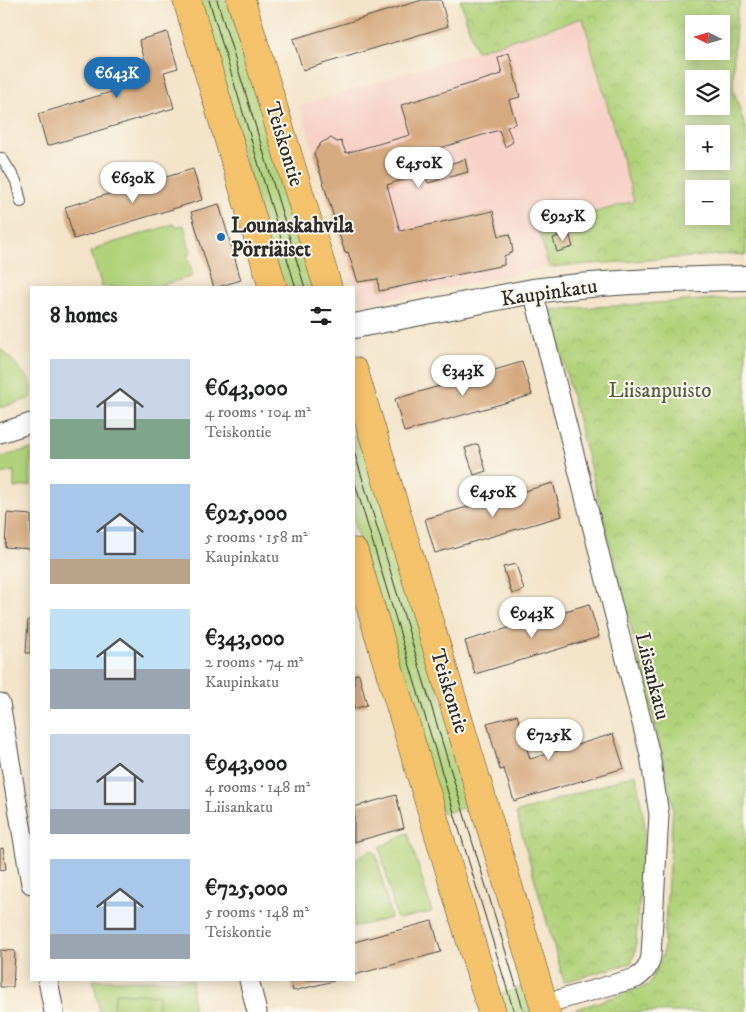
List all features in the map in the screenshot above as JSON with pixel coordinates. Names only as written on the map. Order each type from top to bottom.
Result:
[{"type":"main road","points":[[187,0],[272,286]]},
{"type":"main road","name":"Teiskontie","points":[[241,0],[327,286]]},
{"type":"main road","name":"Teiskontie","points":[[355,374],[545,1008]]},
{"type":"main road","points":[[355,555],[492,1012]]},
{"type":"street","name":"Kaupinkatu","points":[[355,326],[558,288],[629,282],[746,278]]},
{"type":"street","name":"Liisankatu","points":[[534,291],[650,755],[658,815],[652,947],[649,965],[636,978],[545,1008]]},
{"type":"street","points":[[0,433],[30,423]]},
{"type":"street","points":[[0,703],[2,733],[30,879]]},
{"type":"street","points":[[48,981],[54,1012]]},
{"type":"street","points":[[249,981],[257,1012]]},
{"type":"lane","points":[[0,158],[2,158],[16,181],[21,202]]},
{"type":"shaded area","points":[[583,18],[634,201],[538,229],[549,267],[361,305],[300,106]]},
{"type":"green space","points":[[197,0],[230,0],[318,286],[283,286]]},
{"type":"green space","points":[[460,0],[741,0],[737,12],[733,88],[746,127],[746,255],[732,254],[549,267],[538,229],[634,201],[583,18],[476,51]]},
{"type":"green space","points":[[174,224],[175,227],[184,225],[191,253],[187,255],[193,276],[158,286],[102,286],[91,252],[97,250],[96,248]]},
{"type":"green space","name":"Liisanpuisto","points":[[746,297],[746,1012],[575,1012],[574,1010],[649,985],[663,955],[673,806],[649,698],[550,310]]},
{"type":"green space","points":[[0,348],[30,381],[30,398],[0,408]]},
{"type":"green space","points":[[355,413],[473,805],[442,814],[355,527]]},
{"type":"green space","points":[[30,449],[30,485],[14,488],[14,471],[0,474],[0,457]]},
{"type":"green space","points":[[636,774],[645,827],[635,954],[631,963],[564,982],[516,813]]},
{"type":"green space","points":[[408,833],[432,912],[398,919],[380,847]]},
{"type":"green space","points":[[372,850],[376,853],[391,918],[355,927],[355,858]]},
{"type":"green space","points":[[93,981],[192,981],[193,1012],[157,1012],[158,995],[116,993],[112,1012],[100,1012]]},
{"type":"green space","points":[[526,985],[535,1012],[503,1012],[498,995]]},
{"type":"green space","points":[[116,993],[159,995],[157,1012],[112,1012]]},
{"type":"building","points":[[422,0],[441,0],[448,26],[303,70],[293,39]]},
{"type":"building","points":[[167,32],[178,68],[164,72],[174,108],[47,146],[38,114],[151,80],[139,40]]},
{"type":"building","points":[[509,53],[520,97],[509,100],[516,123],[507,127],[513,142],[505,147],[499,130],[427,152],[431,170],[465,159],[468,172],[428,183],[424,172],[387,185],[400,231],[493,211],[499,236],[510,234],[513,252],[504,256],[504,265],[379,291],[378,279],[358,282],[348,252],[345,253],[314,153],[321,143],[331,138],[337,142],[341,141],[346,153],[410,135],[401,105],[502,74],[498,58]]},
{"type":"building","points":[[193,169],[202,200],[74,239],[65,207]]},
{"type":"building","points":[[219,204],[241,280],[221,286],[213,286],[191,212]]},
{"type":"building","points":[[569,233],[573,247],[557,252],[553,238]]},
{"type":"building","points":[[522,362],[532,395],[404,432],[395,399]]},
{"type":"building","points":[[478,444],[486,471],[474,475],[465,448]]},
{"type":"building","points":[[553,483],[562,516],[435,553],[425,519]]},
{"type":"building","points":[[7,513],[30,515],[30,549],[5,547]]},
{"type":"building","points":[[516,564],[524,590],[512,594],[503,567]]},
{"type":"building","points":[[589,604],[599,637],[475,674],[465,641]]},
{"type":"building","points":[[28,620],[30,620],[30,653],[26,653]]},
{"type":"building","points":[[359,674],[367,705],[355,709],[355,675]]},
{"type":"building","points":[[517,715],[530,759],[613,734],[624,768],[514,801],[504,769],[500,770],[487,723]]},
{"type":"building","points":[[396,795],[404,828],[355,842],[355,807]]},
{"type":"building","points":[[3,848],[6,869],[0,870],[0,849]]},
{"type":"building","points":[[432,921],[441,952],[355,975],[355,942]]},
{"type":"building","points":[[0,950],[15,951],[13,987],[0,987]]},
{"type":"building","points":[[290,981],[334,981],[293,991]]},
{"type":"tram line","points":[[209,0],[295,286]]},
{"type":"tram line","points":[[217,0],[304,286]]},
{"type":"tram line","points":[[355,454],[524,1012]]},
{"type":"tram line","points":[[355,483],[514,1012]]},
{"type":"place","name":"Lounaskahvila Pörriäiset","points":[[221,237]]}]
